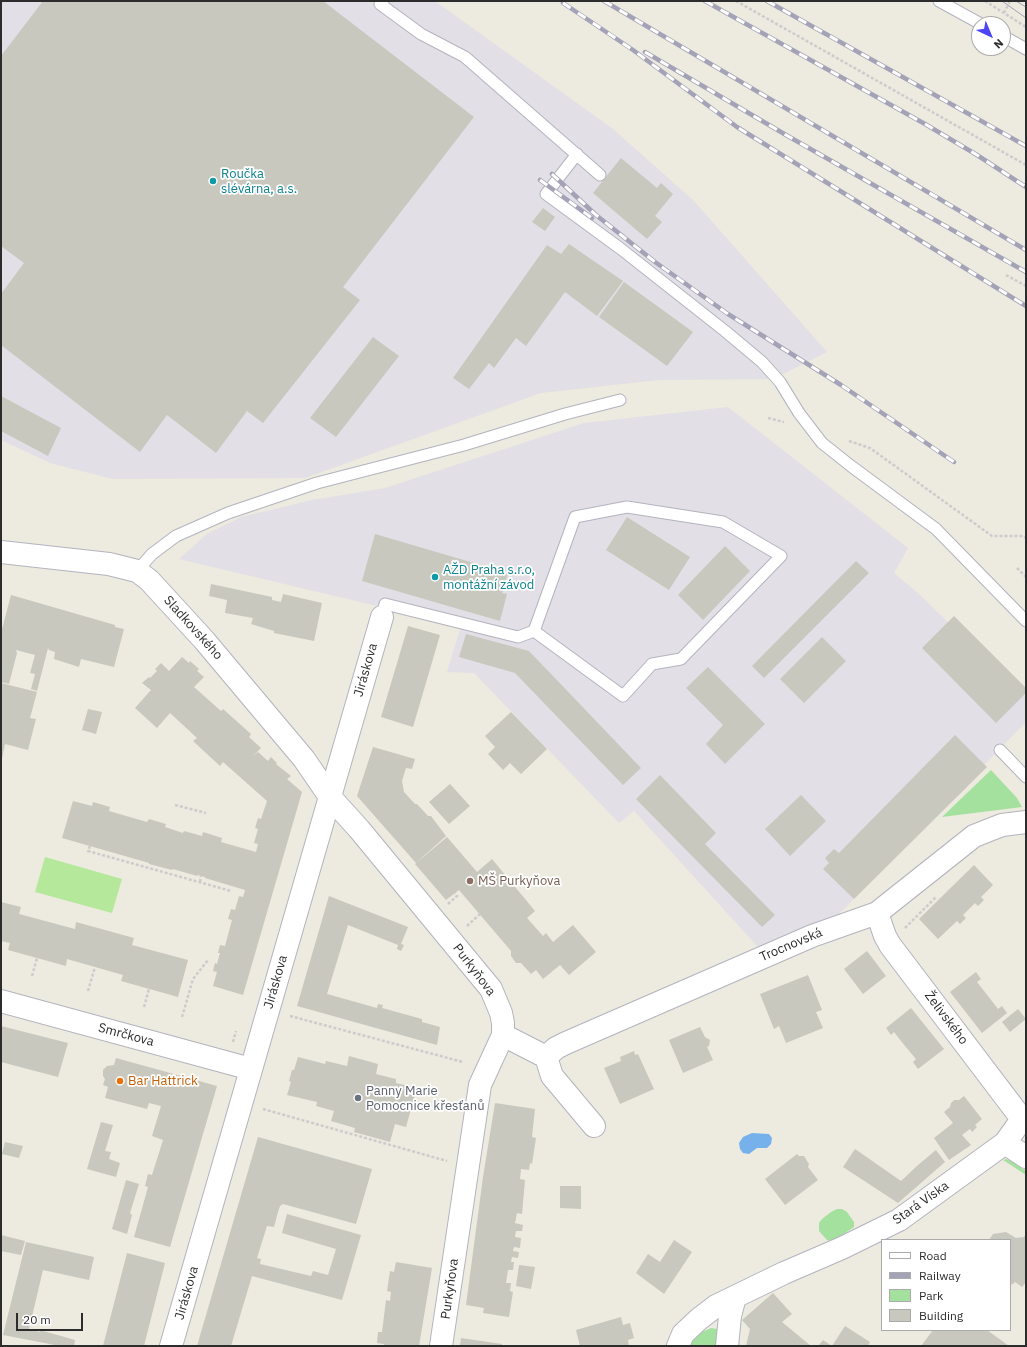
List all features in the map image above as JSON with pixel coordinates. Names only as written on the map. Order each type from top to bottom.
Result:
[{"type":"street","name":"Sladkovského","points":[[1,552],[109,564],[137,571],[149,580],[204,640],[304,759],[330,797]]},
{"type":"street","name":"Jiráskova","points":[[171,1346],[382,617]]},
{"type":"street","name":"Purkyňova","points":[[330,797],[481,975],[497,1000],[503,1023],[504,1035],[480,1086],[441,1346]]},
{"type":"street","name":"Trocnovská","points":[[546,1057],[556,1048],[580,1036],[812,936],[877,913],[974,836],[1002,825],[1026,822]]},
{"type":"street","name":"Želivského","points":[[877,913],[890,945],[1024,1118]]},
{"type":"street","name":"Smrčkova","points":[[1,1001],[251,1069]]},
{"type":"street","points":[[504,1035],[546,1057],[550,1072],[554,1078],[594,1126]]},
{"type":"street","name":"Stará Víska","points":[[678,1346],[683,1334],[716,1306],[899,1220],[1005,1143],[1024,1118]]},
{"type":"street","points":[[1005,1143],[1026,1157]]},
{"type":"street","points":[[727,1346],[730,1316],[735,1297]]},
{"type":"lane","points":[[383,1],[380,4],[421,34],[465,57],[600,175]]},
{"type":"lane","points":[[938,1],[971,19]]},
{"type":"lane","points":[[1011,41],[1026,49]]},
{"type":"lane","points":[[577,154],[546,194],[621,249],[762,362],[780,382],[799,412],[822,442],[851,466],[936,529],[1026,621]]},
{"type":"lane","points":[[137,571],[152,554],[176,536],[228,513],[317,483],[464,445],[565,414],[620,400]]},
{"type":"lane","points":[[382,617],[385,604],[518,637],[534,631],[575,517],[627,507],[723,522],[781,556],[681,659],[652,664],[623,696],[534,631]]},
{"type":"lane","points":[[1000,750],[1026,777]]},
{"type":"path","points":[[736,1],[1026,165]]},
{"type":"path","points":[[985,1],[1026,27]]},
{"type":"path","points":[[1004,13],[1010,1]]},
{"type":"path","points":[[1006,275],[1026,286]]},
{"type":"path","points":[[768,418],[813,430]]},
{"type":"path","points":[[848,441],[870,448],[992,536],[1023,536],[1026,538]]},
{"type":"path","points":[[1017,568],[1026,576]]},
{"type":"path","points":[[175,805],[206,813]]},
{"type":"path","points":[[90,846],[88,851],[231,891]]},
{"type":"path","points":[[144,867],[145,862]]},
{"type":"path","points":[[200,882],[201,876]]},
{"type":"path","points":[[449,903],[457,896],[455,893]]},
{"type":"path","points":[[903,930],[940,893]]},
{"type":"path","points":[[468,925],[480,914]]},
{"type":"path","points":[[32,976],[37,958]]},
{"type":"path","points":[[182,1017],[193,979],[208,960]]},
{"type":"path","points":[[88,991],[95,967]]},
{"type":"path","points":[[144,1007],[149,989]]},
{"type":"path","points":[[288,1015],[463,1062]]},
{"type":"path","points":[[232,1044],[236,1031]]},
{"type":"path","points":[[261,1108],[451,1163]]},
{"type":"shaded area","points":[[1,1],[435,1],[613,129],[694,201],[827,352],[773,379],[658,380],[541,393],[305,478],[113,479],[50,463],[1,440]]},
{"type":"shaded area","points":[[728,407],[908,548],[894,573],[919,594],[1026,698],[1026,722],[837,916],[758,947],[634,811],[619,823],[474,673],[447,672],[461,626],[179,559],[207,534],[241,517],[312,500],[385,488],[584,423]]},
{"type":"green space","points":[[991,770],[1017,798],[1022,807],[942,817]]},
{"type":"green space","points":[[45,857],[122,879],[112,913],[35,892]]},
{"type":"green space","points":[[1006,1159],[1026,1171],[1026,1175],[1003,1160]]},
{"type":"green space","points":[[837,1209],[842,1209],[847,1212],[854,1222],[854,1227],[833,1241],[830,1241],[827,1240],[819,1231],[819,1223],[831,1212]]},
{"type":"green space","points":[[711,1328],[717,1329],[720,1339],[720,1346],[689,1346],[700,1333]]},
{"type":"water","points":[[752,1133],[769,1134],[772,1138],[771,1144],[767,1148],[757,1148],[749,1154],[743,1153],[740,1149],[739,1143],[743,1137]]},
{"type":"building","name":"Roučka slévárna, a.s.","points":[[43,1],[323,1],[474,117],[343,287],[360,300],[263,423],[247,411],[216,453],[167,415],[140,452],[1,345],[1,294],[24,263],[1,246],[1,56]]},
{"type":"building","points":[[621,158],[657,188],[661,183],[673,194],[655,216],[662,222],[647,239],[593,193]]},
{"type":"building","points":[[543,208],[555,217],[545,231],[532,222]]},
{"type":"building","points":[[569,244],[623,281],[597,316],[565,292],[526,346],[516,338],[494,368],[489,363],[469,389],[453,378],[547,245],[561,254]]},
{"type":"building","points":[[624,282],[693,332],[667,366],[599,317]]},
{"type":"building","points":[[373,337],[399,356],[336,437],[310,418]]},
{"type":"building","points":[[1,396],[61,428],[48,456],[1,431]]},
{"type":"building","points":[[627,517],[690,557],[669,590],[606,550]]},
{"type":"building","name":"AŽD Praha s.r.o, montážní závod","points":[[375,534],[508,573],[502,593],[507,594],[500,621],[362,581]]},
{"type":"building","points":[[725,546],[750,571],[703,620],[678,595]]},
{"type":"building","points":[[856,561],[869,573],[764,678],[752,666]]},
{"type":"building","points":[[211,584],[272,597],[272,600],[281,602],[283,594],[322,603],[314,641],[274,633],[274,631],[251,624],[253,618],[225,613],[227,600],[209,596]]},
{"type":"building","points":[[11,595],[115,625],[115,627],[124,629],[114,667],[81,659],[79,667],[54,659],[55,652],[49,650],[48,648],[37,691],[31,689],[35,674],[30,673],[35,655],[16,650],[17,653],[9,684],[1,682],[1,633]]},
{"type":"building","points":[[954,616],[1026,688],[1026,693],[996,723],[922,648]]},
{"type":"building","points":[[408,626],[440,635],[413,727],[381,717]]},
{"type":"building","points":[[466,634],[529,651],[641,768],[623,785],[515,673],[459,657]]},
{"type":"building","points":[[822,637],[846,661],[804,703],[780,679]]},
{"type":"building","points":[[182,657],[189,663],[190,661],[199,669],[197,671],[204,677],[194,687],[221,711],[223,709],[251,734],[249,737],[261,748],[252,757],[258,752],[268,761],[271,757],[277,763],[276,764],[291,776],[287,779],[302,792],[243,995],[213,986],[217,972],[213,971],[220,953],[218,953],[220,945],[225,946],[232,920],[228,919],[231,909],[235,910],[239,896],[243,897],[245,890],[205,877],[149,864],[62,838],[73,801],[92,806],[93,802],[110,807],[109,811],[147,822],[149,819],[166,824],[165,827],[183,833],[184,831],[202,836],[203,832],[222,838],[221,842],[256,852],[258,844],[254,843],[258,829],[255,828],[258,818],[261,819],[267,801],[223,762],[220,766],[193,741],[197,738],[170,713],[157,728],[135,708],[151,690],[142,683],[157,671],[155,669],[161,663],[169,671]]},
{"type":"building","points":[[708,667],[765,724],[725,764],[706,744],[723,725],[686,688]]},
{"type":"building","points":[[1,683],[37,692],[30,718],[36,719],[28,750],[5,744],[2,759]]},
{"type":"building","points":[[88,709],[102,712],[96,734],[82,730]]},
{"type":"building","points":[[511,712],[547,749],[521,774],[510,763],[503,770],[488,754],[495,747],[485,736]]},
{"type":"building","points":[[955,735],[987,767],[854,899],[823,869],[829,863],[825,858],[834,849],[839,853]]},
{"type":"building","points":[[373,747],[415,759],[412,769],[406,768],[402,781],[404,792],[428,816],[431,816],[446,836],[416,863],[357,796]]},
{"type":"building","points":[[660,775],[716,833],[705,844],[775,915],[762,927],[636,799]]},
{"type":"building","points":[[450,784],[470,806],[449,824],[429,802]]},
{"type":"building","points":[[801,795],[826,821],[790,856],[765,829]]},
{"type":"building","name":"MŠ Purkyňova","points":[[447,837],[477,872],[492,859],[535,911],[527,918],[543,936],[546,933],[553,942],[573,925],[596,952],[569,975],[560,965],[543,979],[536,970],[531,974],[521,963],[516,963],[511,956],[511,951],[459,890],[446,900],[415,864]]},
{"type":"building","points":[[974,865],[993,885],[981,897],[984,900],[978,906],[975,903],[963,915],[966,918],[960,924],[957,921],[938,939],[919,919]]},
{"type":"building","points":[[329,896],[408,927],[401,944],[404,945],[401,951],[397,949],[398,945],[348,925],[327,994],[377,1008],[378,1004],[383,1005],[382,1008],[422,1019],[422,1022],[440,1027],[437,1045],[297,1006]]},
{"type":"building","points":[[1,902],[21,907],[19,914],[75,929],[76,922],[134,938],[132,945],[188,960],[178,997],[121,981],[123,975],[67,959],[66,966],[8,950],[10,943],[1,941]]},
{"type":"building","points":[[867,951],[886,976],[863,994],[844,969]]},
{"type":"building","points":[[976,972],[981,979],[977,982],[998,1009],[1002,1006],[1007,1013],[982,1033],[950,992]]},
{"type":"building","points":[[808,975],[822,1010],[816,1012],[823,1028],[786,1043],[779,1026],[774,1029],[760,994]]},
{"type":"building","points":[[911,1008],[944,1049],[918,1069],[913,1062],[916,1059],[894,1032],[891,1035],[886,1028]]},
{"type":"building","points":[[1018,1009],[1026,1019],[1010,1032],[1002,1022]]},
{"type":"building","points":[[1,1026],[68,1043],[58,1077],[1,1062]]},
{"type":"building","points":[[700,1027],[705,1037],[710,1040],[709,1046],[707,1047],[713,1060],[683,1073],[669,1040]]},
{"type":"building","points":[[634,1051],[635,1055],[638,1054],[654,1089],[620,1104],[604,1068],[621,1061],[620,1057]]},
{"type":"building","name":"Panny Marie Pomocnice křesťanů","points":[[349,1056],[378,1064],[376,1074],[396,1079],[396,1083],[417,1088],[406,1127],[395,1124],[390,1142],[354,1132],[355,1128],[331,1121],[334,1111],[316,1106],[317,1102],[287,1095],[291,1082],[289,1081],[292,1070],[294,1070],[298,1057],[325,1064],[326,1061],[347,1066]]},
{"type":"building","points":[[116,1058],[217,1086],[170,1247],[134,1237],[148,1187],[145,1186],[148,1174],[152,1175],[163,1140],[152,1136],[161,1106],[149,1103],[147,1109],[105,1098],[108,1087],[103,1085],[105,1079],[103,1076],[103,1070],[107,1066],[114,1065]]},
{"type":"building","points":[[964,1096],[982,1119],[975,1125],[977,1127],[972,1132],[970,1129],[962,1135],[971,1145],[949,1160],[934,1138],[953,1123],[944,1112],[950,1107],[954,1100],[959,1100]]},
{"type":"building","points":[[495,1103],[535,1109],[532,1137],[536,1138],[532,1164],[530,1163],[529,1170],[521,1169],[520,1179],[525,1180],[522,1214],[517,1213],[515,1223],[523,1225],[522,1231],[516,1231],[515,1237],[521,1238],[520,1248],[514,1247],[513,1251],[519,1252],[518,1258],[512,1257],[511,1262],[514,1262],[513,1270],[508,1270],[506,1283],[511,1283],[510,1291],[513,1292],[509,1317],[483,1313],[484,1308],[466,1305],[483,1177]]},
{"type":"building","points":[[101,1122],[113,1125],[105,1151],[111,1152],[109,1159],[120,1163],[116,1177],[87,1169]]},
{"type":"building","points":[[258,1137],[372,1169],[356,1224],[283,1204],[280,1206],[274,1227],[267,1226],[257,1258],[261,1259],[260,1264],[311,1276],[313,1271],[328,1275],[336,1249],[282,1233],[287,1214],[361,1235],[342,1300],[252,1276],[231,1346],[197,1346]]},
{"type":"building","points":[[5,1142],[23,1146],[19,1158],[2,1154]]},
{"type":"building","points":[[855,1149],[901,1181],[936,1150],[945,1162],[898,1203],[843,1167]]},
{"type":"building","points":[[797,1154],[799,1156],[804,1156],[809,1164],[808,1167],[818,1180],[785,1205],[765,1179]]},
{"type":"building","points":[[126,1180],[139,1184],[130,1213],[132,1215],[127,1234],[112,1229]]},
{"type":"building","points":[[560,1186],[581,1186],[581,1209],[560,1208]]},
{"type":"building","points":[[1006,1232],[1016,1238],[1024,1237],[1026,1234],[1026,1282],[1022,1287],[1015,1282],[1011,1285],[1011,1239],[990,1239],[993,1234]]},
{"type":"building","points":[[1,1235],[25,1241],[21,1255],[1,1251]]},
{"type":"building","points":[[674,1240],[692,1252],[664,1294],[636,1273],[648,1254],[660,1262]]},
{"type":"building","points":[[26,1242],[94,1257],[89,1280],[43,1270],[29,1329],[40,1332],[40,1330],[75,1340],[74,1346],[60,1346],[3,1335]]},
{"type":"building","points":[[127,1253],[165,1263],[144,1346],[103,1346]]},
{"type":"building","points":[[396,1262],[432,1268],[419,1346],[384,1346],[384,1344],[377,1343],[378,1332],[382,1332],[386,1300],[390,1301],[391,1292],[387,1291],[390,1271],[394,1272]]},
{"type":"building","points":[[519,1265],[535,1267],[531,1289],[516,1286]]},
{"type":"building","points":[[773,1293],[792,1314],[782,1322],[811,1346],[746,1346],[750,1329],[742,1320]]},
{"type":"building","points":[[621,1317],[623,1325],[630,1323],[634,1338],[628,1340],[629,1346],[580,1346],[576,1330]]},
{"type":"building","points":[[845,1326],[870,1342],[868,1346],[832,1346]]},
{"type":"building","points":[[932,1331],[988,1331],[1009,1346],[921,1346]]},
{"type":"building","points":[[461,1338],[502,1344],[502,1346],[460,1346]]},
{"type":"building","points":[[823,1340],[832,1346],[818,1346]]},
{"type":"tram line","points":[[1002,1],[1026,18]]},
{"type":"tram line","points":[[1016,1],[1026,7]]},
{"type":"railway","points":[[604,1],[1026,250]]},
{"type":"railway","points":[[705,1],[925,124],[977,155],[1026,187]]},
{"type":"railway","points":[[767,1],[1026,146]]},
{"type":"railway","points":[[563,3],[633,50],[737,127],[1026,306]]},
{"type":"railway","points":[[645,52],[786,135],[1026,272]]},
{"type":"railway","points":[[552,174],[596,215],[655,262],[728,314],[841,385],[954,462]]},
{"type":"railway","points":[[540,180],[592,218]]},
{"type":"place","name":"Roučka slévárna, a.s.","points":[[213,181]]},
{"type":"place","name":"AŽD Praha s.r.o, montážní závod","points":[[435,577]]},
{"type":"place","name":"MŠ Purkyňova","points":[[470,881]]},
{"type":"place","name":"Bar Hattrick","points":[[120,1081]]},
{"type":"place","name":"Panny Marie Pomocnice křesťanů","points":[[358,1098]]}]
